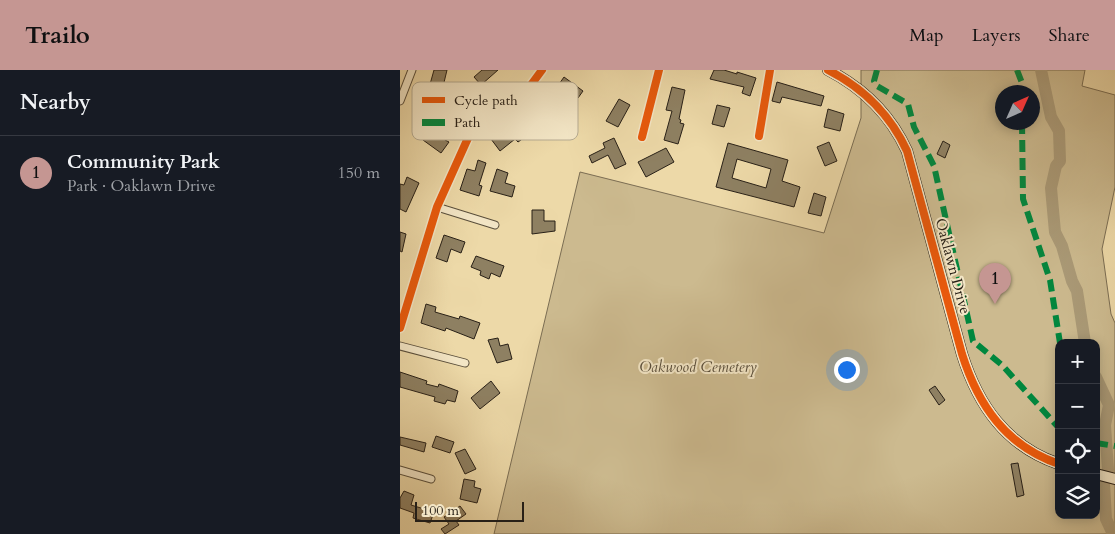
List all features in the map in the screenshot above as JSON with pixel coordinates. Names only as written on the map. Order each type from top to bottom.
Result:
[{"type":"street","points":[[400,101],[412,70]]},
{"type":"street","points":[[533,82],[542,70]]},
{"type":"street","points":[[642,137],[659,70]]},
{"type":"street","points":[[759,136],[770,70]]},
{"type":"street","name":"Oaklawn Drive","points":[[828,70],[848,81],[876,104],[893,126],[907,151],[962,354],[973,384],[985,407],[1012,438],[1028,450],[1055,462]]},
{"type":"street","points":[[400,328],[437,207],[468,140]]},
{"type":"street","points":[[437,207],[495,225]]},
{"type":"street","points":[[400,346],[465,363]]},
{"type":"street","points":[[400,470],[431,478]]},
{"type":"street","points":[[1100,475],[1115,479]]},
{"type":"green space","name":"Oakwood Cemetery","points":[[861,70],[1085,70],[1082,86],[1115,95],[1115,187],[1102,249],[1111,314],[1115,323],[1115,534],[494,534],[580,172],[824,233],[861,118]]},
{"type":"building","points":[[434,70],[447,70],[444,82],[431,82]]},
{"type":"building","points":[[482,70],[498,70],[484,82],[478,82],[474,77]]},
{"type":"building","points":[[714,70],[724,70],[737,74],[737,72],[756,78],[750,96],[742,93],[744,87],[710,79]]},
{"type":"building","points":[[564,77],[571,82],[560,82]]},
{"type":"building","points":[[777,82],[824,96],[821,106],[782,97],[780,103],[772,101]]},
{"type":"building","points":[[578,87],[583,91],[578,98]]},
{"type":"building","points":[[672,87],[685,90],[679,119],[681,120],[680,123],[684,124],[678,144],[664,140],[672,111],[666,110]]},
{"type":"building","points":[[619,99],[630,105],[618,127],[606,121]]},
{"type":"building","points":[[717,105],[730,108],[724,127],[712,124]]},
{"type":"building","points":[[828,109],[844,114],[840,131],[824,127]]},
{"type":"building","points":[[614,138],[626,164],[615,169],[608,155],[592,163],[589,156],[605,148],[603,143]]},
{"type":"building","points":[[423,140],[445,140],[449,142],[441,153]]},
{"type":"building","points":[[492,140],[514,140],[500,151]]},
{"type":"building","points":[[943,141],[950,145],[945,158],[937,154]]},
{"type":"building","points":[[829,142],[837,161],[825,166],[817,147]]},
{"type":"building","points":[[728,143],[788,160],[782,181],[800,187],[794,207],[716,187]],"holes":[[[737,159],[771,169],[766,188],[732,178]]]},
{"type":"building","points":[[666,148],[674,162],[646,177],[638,162]]},
{"type":"building","points":[[478,160],[486,163],[479,185],[482,186],[479,196],[460,190],[467,169],[475,171]]},
{"type":"building","points":[[497,169],[508,173],[505,183],[515,186],[512,197],[490,191]]},
{"type":"building","points":[[407,177],[419,183],[406,212],[400,209],[400,184],[404,185]]},
{"type":"building","points":[[814,193],[826,197],[821,216],[808,213]]},
{"type":"building","points":[[532,210],[544,210],[544,221],[555,221],[555,231],[532,234]]},
{"type":"building","points":[[400,232],[406,234],[402,252],[400,251]]},
{"type":"building","points":[[444,235],[465,242],[461,253],[451,249],[447,262],[436,258]]},
{"type":"building","points":[[476,256],[504,266],[500,277],[491,273],[489,279],[480,275],[481,271],[471,267]]},
{"type":"building","points":[[426,304],[436,307],[435,312],[459,319],[460,316],[480,323],[474,339],[446,328],[445,331],[421,323]]},
{"type":"building","points":[[498,338],[500,346],[508,344],[512,359],[497,363],[488,340]]},
{"type":"building","points":[[400,372],[427,381],[426,384],[438,387],[439,384],[458,391],[455,402],[447,400],[445,404],[434,401],[435,397],[400,387]]},
{"type":"building","points":[[491,381],[500,393],[480,409],[471,398]]},
{"type":"building","points":[[935,386],[945,400],[939,405],[929,390]]},
{"type":"building","points":[[436,436],[454,442],[450,453],[432,447]]},
{"type":"building","points":[[400,437],[426,443],[424,452],[400,445]]},
{"type":"building","points":[[465,449],[476,469],[465,474],[455,453]]},
{"type":"building","points":[[1018,463],[1024,495],[1017,497],[1011,464]]},
{"type":"building","points":[[464,479],[475,481],[474,487],[481,489],[477,503],[460,499]]},
{"type":"building","points":[[404,491],[414,495],[411,505],[434,512],[430,523],[413,518],[414,513],[400,508],[400,498]]},
{"type":"building","points":[[460,506],[466,514],[456,521],[459,525],[445,534],[441,529],[449,524],[444,517]]},
{"type":"waterway","points":[[1041,70],[1051,117],[1059,131],[1060,161],[1056,166],[1051,188],[1055,232],[1062,246],[1072,281],[1077,291],[1084,339]]},
{"type":"waterway","points":[[1099,384],[1109,405],[1105,425],[1108,470]]},
{"type":"waterway","points":[[1104,483],[1106,519],[1113,534]]},
{"type":"marked path","points":[[877,70],[874,81],[877,86],[908,104],[914,127],[934,166],[973,341],[1002,365],[1055,424]]},
{"type":"marked path","points":[[1017,70],[1022,85]]},
{"type":"marked path","points":[[1022,130],[1023,199],[1050,280],[1059,339]]},
{"type":"marked path","points":[[1100,444],[1115,446]]},
{"type":"cycle path","points":[[533,82],[542,70]]},
{"type":"cycle path","points":[[642,137],[659,70]]},
{"type":"cycle path","points":[[759,136],[770,70]]},
{"type":"cycle path","points":[[828,70],[853,85],[874,103],[892,125],[907,151],[962,354],[976,390],[1009,435],[1040,456],[1055,462]]},
{"type":"cycle path","points":[[400,328],[437,207],[467,140]]},
{"type":"place","name":"Community Park","points":[[995,304]]}]
